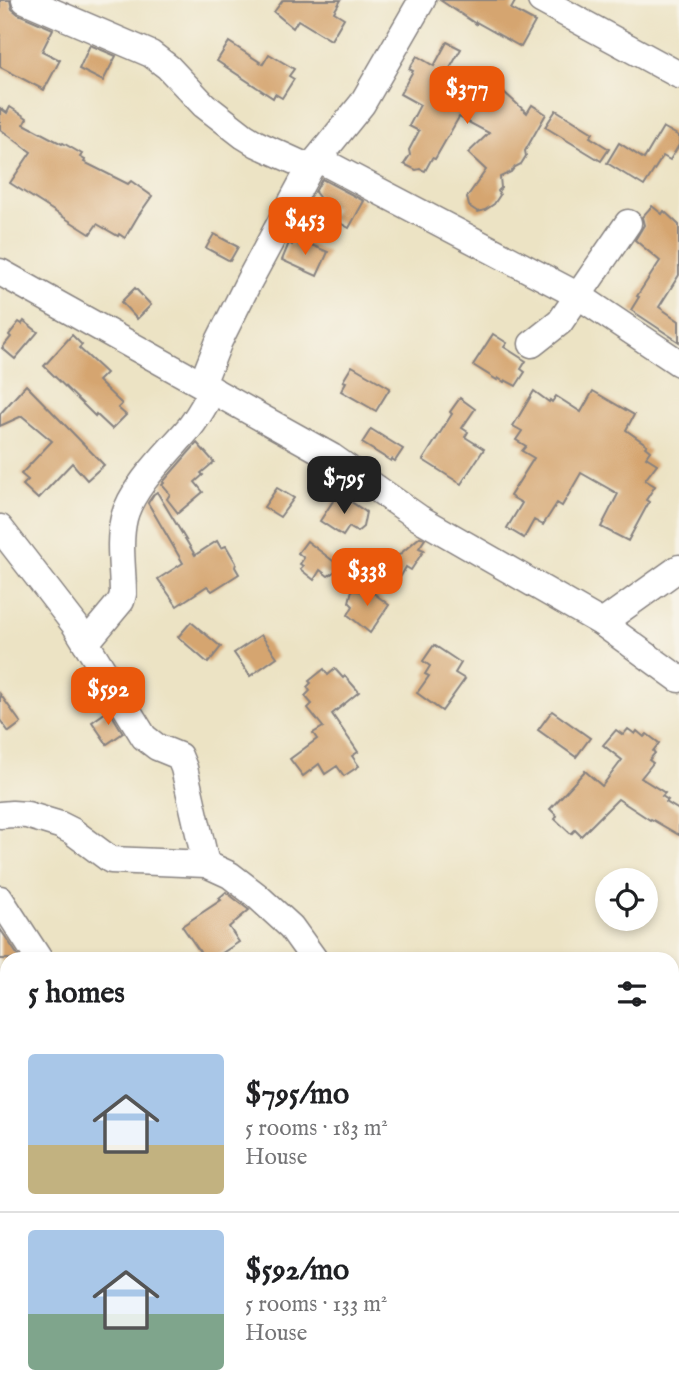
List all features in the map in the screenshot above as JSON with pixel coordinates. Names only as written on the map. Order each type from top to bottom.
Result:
[{"type":"street","points":[[25,0],[151,54],[168,66],[204,105],[257,144],[314,164],[579,296],[679,363]]},
{"type":"street","points":[[86,643],[121,601],[124,521],[137,491],[191,426],[207,387],[219,341],[314,164],[367,96],[422,0]]},
{"type":"street","points":[[541,0],[679,75]]},
{"type":"street","points":[[532,344],[561,322],[628,223]]},
{"type":"street","points":[[0,272],[332,457],[419,518],[601,623],[679,679]]},
{"type":"street","points":[[0,528],[75,625],[144,737],[157,747],[179,756],[183,763],[206,864]]},
{"type":"street","points":[[601,623],[679,568]]},
{"type":"street","points":[[0,815],[27,815],[60,825],[111,860],[206,864],[230,875],[256,895],[291,927],[309,952]]},
{"type":"street","points":[[0,899],[34,952]]},
{"type":"building","points":[[0,0],[10,0],[12,9],[18,14],[53,29],[42,51],[60,60],[44,90],[0,67]]},
{"type":"building","points":[[283,0],[341,0],[334,12],[344,18],[331,40],[298,20],[293,28],[274,12]]},
{"type":"building","points":[[440,0],[516,0],[511,9],[535,22],[521,47],[476,24]]},
{"type":"building","points":[[229,42],[263,64],[269,54],[294,69],[289,76],[294,79],[282,98],[275,94],[273,98],[217,61]]},
{"type":"building","points":[[447,42],[461,49],[445,77],[457,85],[452,93],[495,105],[505,93],[527,113],[532,105],[546,114],[525,151],[526,156],[521,164],[500,177],[500,195],[494,204],[478,212],[469,206],[467,197],[486,170],[468,153],[489,133],[459,117],[425,171],[404,164],[419,131],[409,126],[420,105],[400,94],[413,71],[409,69],[417,56],[434,66]]},
{"type":"building","points":[[90,45],[116,56],[103,81],[79,69]]},
{"type":"building","points":[[10,107],[27,118],[24,124],[82,154],[80,157],[84,162],[128,184],[131,181],[152,196],[125,238],[97,224],[90,234],[10,183],[31,152],[0,129],[0,108],[7,113]]},
{"type":"building","points":[[556,110],[593,133],[590,137],[609,149],[601,161],[545,127]]},
{"type":"building","points":[[663,127],[679,136],[679,145],[670,160],[663,156],[644,186],[607,163],[619,143],[644,159]]},
{"type":"building","points":[[322,179],[364,201],[349,228],[331,218],[336,209],[322,201],[315,192]]},
{"type":"building","points":[[652,206],[662,214],[664,211],[679,225],[679,275],[659,307],[679,321],[679,342],[631,310],[660,261],[635,240],[644,225],[642,217]]},
{"type":"building","points":[[214,234],[238,247],[230,261],[206,248]]},
{"type":"building","points":[[295,238],[328,252],[317,276],[282,260],[289,243],[292,245]]},
{"type":"building","points":[[135,288],[151,305],[137,319],[121,302]]},
{"type":"building","points":[[24,321],[38,332],[15,359],[2,348],[19,322],[22,324]]},
{"type":"building","points":[[493,334],[507,343],[504,347],[526,361],[521,369],[525,372],[516,386],[505,380],[497,380],[473,365]]},
{"type":"building","points":[[72,335],[82,345],[79,348],[106,373],[98,381],[122,404],[118,408],[126,415],[112,429],[44,366]]},
{"type":"building","points":[[352,366],[390,388],[376,411],[341,391],[346,382],[343,381]]},
{"type":"building","points":[[26,385],[104,465],[87,480],[72,463],[38,499],[23,485],[28,480],[21,474],[52,441],[22,416],[0,426],[0,414]]},
{"type":"building","points":[[534,391],[549,402],[556,396],[581,412],[593,391],[634,415],[626,430],[647,445],[645,447],[650,451],[646,457],[657,464],[645,480],[655,486],[646,500],[649,502],[628,541],[601,527],[618,494],[581,473],[562,506],[557,503],[543,525],[534,520],[524,538],[507,528],[522,503],[510,496],[534,458],[522,451],[526,446],[516,440],[522,431],[513,426]]},
{"type":"building","points":[[460,398],[475,409],[462,428],[468,432],[465,437],[484,449],[461,484],[423,460]]},
{"type":"building","points":[[371,429],[403,449],[395,461],[362,443]]},
{"type":"building","points":[[197,443],[214,462],[195,482],[203,492],[178,513],[167,499],[170,494],[162,485]]},
{"type":"building","points":[[277,488],[294,498],[280,517],[264,507]]},
{"type":"building","points":[[157,492],[195,555],[217,541],[221,548],[226,546],[239,574],[212,591],[207,586],[177,606],[158,579],[183,563],[148,503]]},
{"type":"building","points":[[341,495],[366,512],[363,527],[357,532],[349,527],[343,536],[320,521],[335,498],[337,500]]},
{"type":"building","points":[[420,537],[425,539],[419,548],[424,550],[411,570],[406,567],[401,576],[386,566]]},
{"type":"building","points":[[307,541],[341,567],[328,576],[320,570],[314,580],[300,569],[304,558],[298,553]]},
{"type":"building","points":[[363,585],[389,605],[370,633],[348,615],[353,606],[349,602],[352,590],[359,591]]},
{"type":"building","points":[[191,622],[221,647],[208,663],[178,637]]},
{"type":"building","points":[[261,635],[277,657],[250,676],[234,653]]},
{"type":"building","points":[[434,645],[461,663],[455,673],[465,679],[442,711],[417,693],[429,676],[425,674],[430,666],[423,661]]},
{"type":"building","points":[[324,669],[328,675],[335,669],[359,692],[332,714],[358,752],[352,756],[359,766],[344,776],[337,766],[325,774],[319,764],[303,776],[290,759],[317,739],[313,733],[323,727],[308,708],[312,704],[305,696],[310,691],[307,687],[311,683],[309,681]]},
{"type":"building","points":[[0,694],[21,723],[9,732],[0,720]]},
{"type":"building","points":[[109,710],[123,733],[107,744],[92,722]]},
{"type":"building","points":[[552,711],[590,738],[576,757],[538,730]]},
{"type":"building","points":[[628,729],[635,734],[637,731],[644,737],[647,734],[659,743],[649,760],[653,763],[641,778],[665,793],[662,796],[668,800],[666,802],[679,810],[679,835],[618,799],[581,836],[575,830],[571,834],[555,819],[557,816],[550,809],[585,771],[602,786],[622,760],[603,745],[616,730],[623,735]]},
{"type":"building","points":[[226,892],[249,910],[229,927],[239,942],[224,952],[200,952],[182,926],[221,900],[219,898]]},
{"type":"building","points":[[0,929],[15,952],[0,952]]}]
